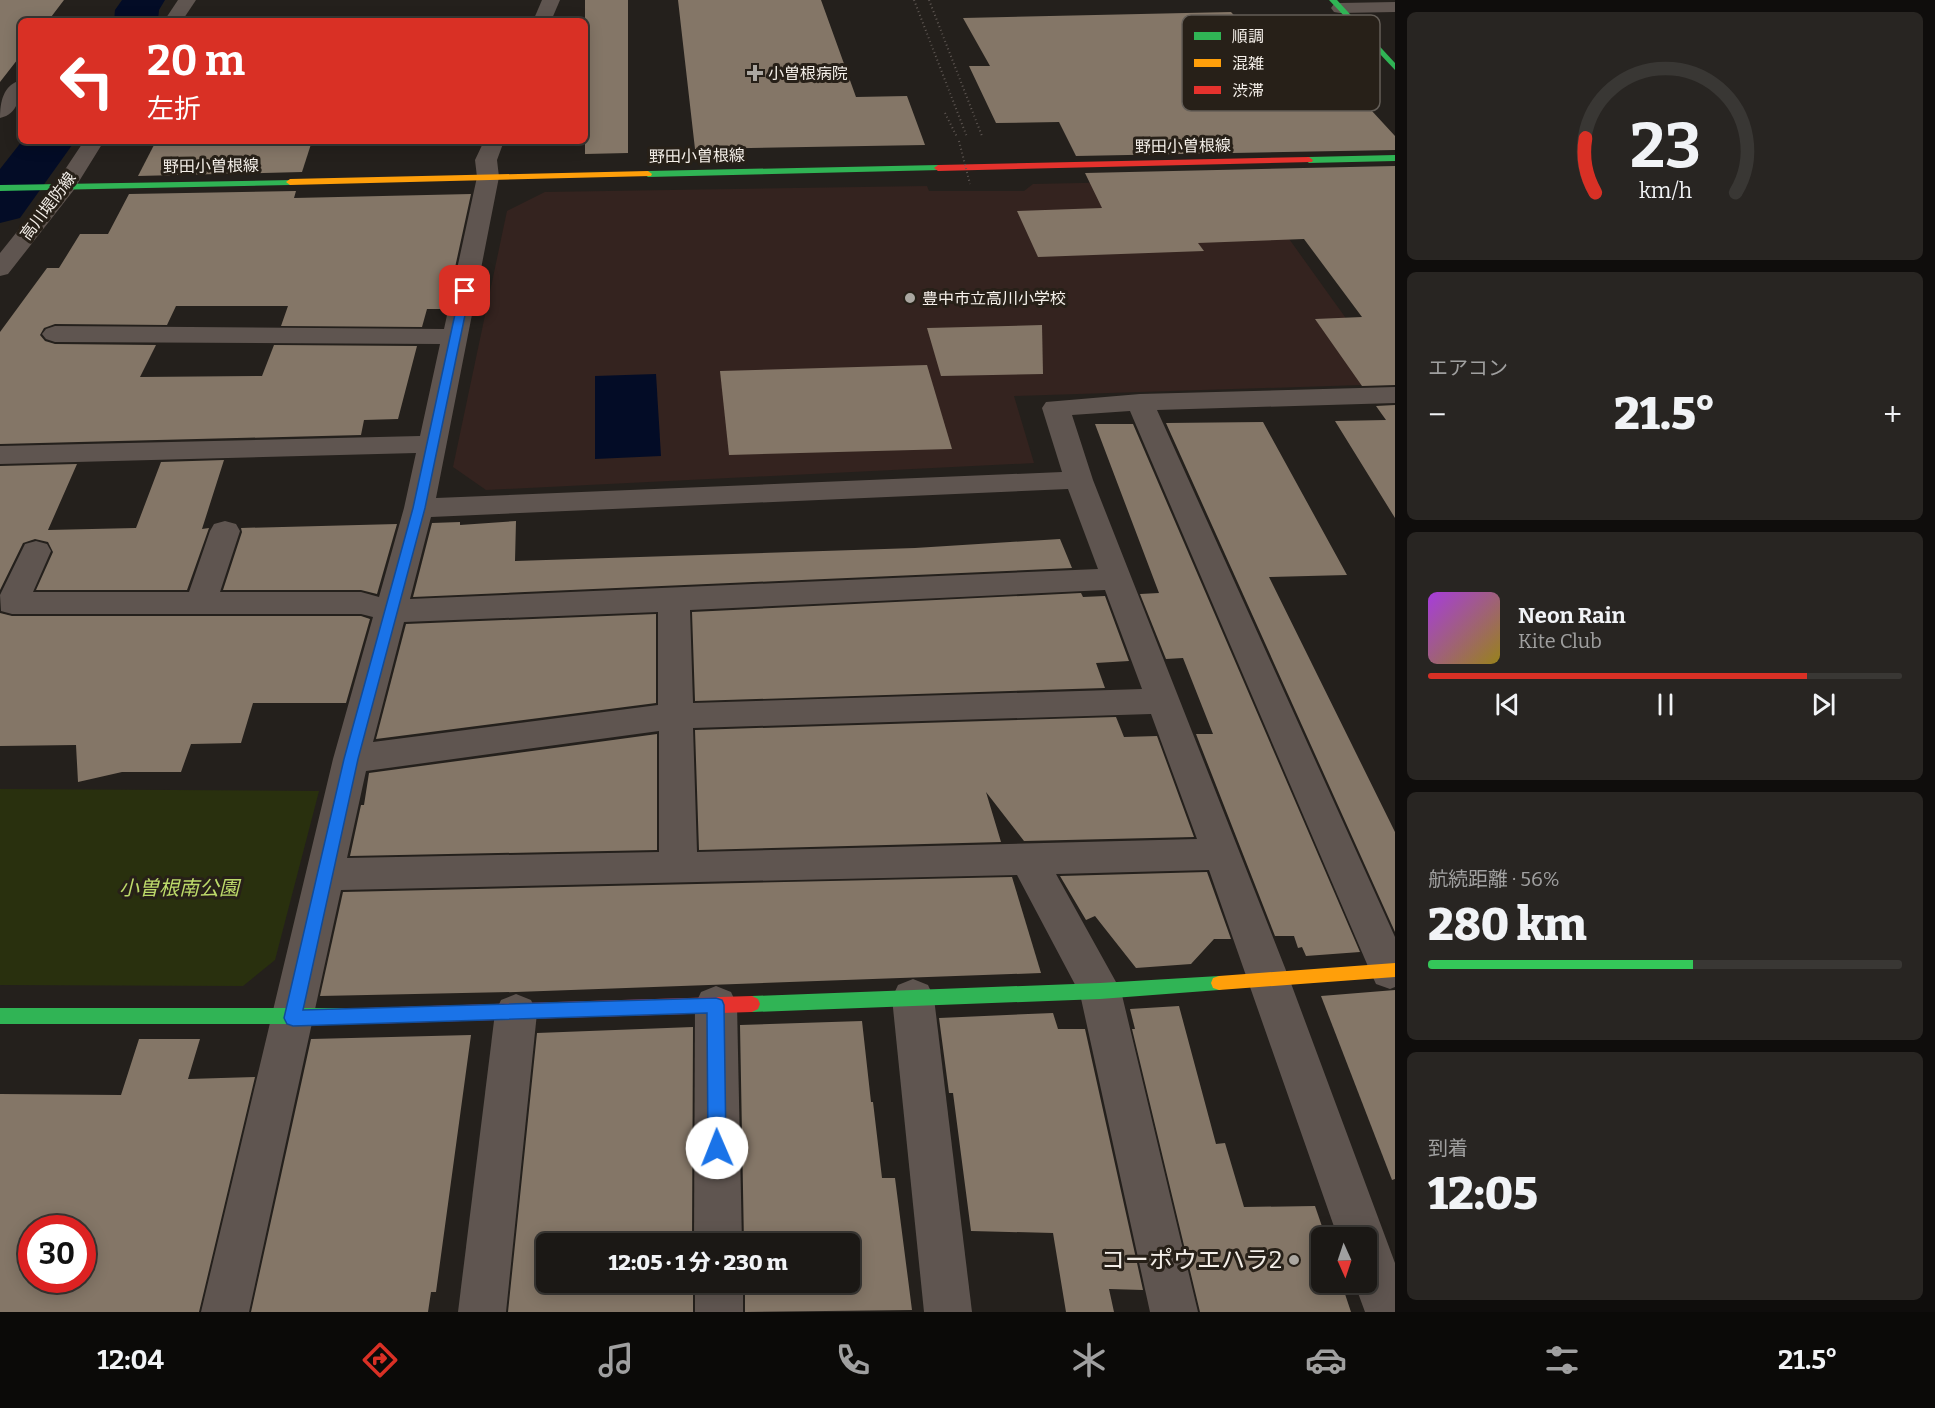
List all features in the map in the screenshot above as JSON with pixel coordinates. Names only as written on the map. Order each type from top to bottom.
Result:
[{"type":"street","points":[[175,18],[187,0]]},
{"type":"street","points":[[543,18],[551,0]]},
{"type":"street","points":[[1337,4],[1395,7]]},
{"type":"street","points":[[1380,51],[1395,68]]},
{"type":"street","points":[[0,112],[18,90]]},
{"type":"street","name":"高川堤防線","points":[[0,269],[65,186],[92,144]]},
{"type":"street","points":[[225,1312],[351,759],[419,508],[488,177],[486,160],[493,144]]},
{"type":"street","name":"野田小曽根線","points":[[0,188],[1395,158]]},
{"type":"street","points":[[55,334],[455,338]]},
{"type":"street","points":[[1358,1227],[1269,978],[1079,480],[1056,408],[1140,402],[1395,394]]},
{"type":"street","points":[[0,1016],[293,1018],[516,1013],[1100,991],[1393,970],[1140,402]]},
{"type":"street","points":[[0,455],[432,444]]},
{"type":"street","points":[[419,508],[1079,480]]},
{"type":"street","points":[[201,603],[225,531]]},
{"type":"street","points":[[36,551],[12,603],[361,603],[390,611],[1117,579]]},
{"type":"street","points":[[674,600],[678,868]]},
{"type":"street","points":[[351,759],[675,716],[1163,701]]},
{"type":"street","points":[[325,874],[678,868],[1221,854]]},
{"type":"street","points":[[1028,859],[1100,991],[1174,1312]]},
{"type":"street","points":[[913,999],[948,1312]]},
{"type":"street","points":[[716,1005],[718,1233]]},
{"type":"street","points":[[482,1312],[516,1013]]},
{"type":"street","points":[[1377,1280],[1389,1312]]},
{"type":"street","points":[[718,1293],[719,1312]]},
{"type":"path","points":[[915,0],[967,137]]},
{"type":"path","points":[[929,0],[982,137]]},
{"type":"path","points":[[945,113],[959,141],[970,184]]},
{"type":"shaded area","name":"豊中市立高川小学校","points":[[1225,180],[1254,190],[1393,384],[1014,396],[1034,463],[486,490],[453,467],[507,211],[545,192],[927,186],[929,191],[1024,191],[1033,184]]},
{"type":"green space","name":"小曽根南公園","points":[[0,789],[319,791],[275,960],[243,986],[0,985]]},
{"type":"water","points":[[656,374],[661,456],[595,459],[595,376]]},
{"type":"building","points":[[0,0],[64,0],[50,18],[18,18],[18,59],[0,82]]},
{"type":"building","points":[[585,0],[628,0],[628,153],[585,154],[585,144],[588,144],[588,18],[585,18]]},
{"type":"building","points":[[678,0],[821,0],[856,97],[907,96],[925,145],[695,149]]},
{"type":"building","points":[[1231,12],[1234,15],[1182,15],[1182,111],[1372,111],[1395,136],[1395,150],[1076,156],[1059,122],[996,123],[969,66],[990,66],[963,18]]},
{"type":"building","points":[[311,144],[302,172],[138,176],[154,145]]},
{"type":"building","points":[[1395,166],[1395,385],[1362,386],[1315,319],[1362,317],[1304,239],[1198,243],[1204,251],[1038,257],[1017,211],[1102,208],[1085,173]]},
{"type":"building","points":[[296,191],[294,198],[471,194],[446,309],[427,309],[422,327],[281,326],[288,306],[176,306],[167,325],[55,324],[44,328],[40,335],[45,341],[55,344],[156,345],[140,377],[262,376],[274,345],[417,346],[398,419],[364,420],[361,435],[0,444],[0,332],[47,268],[59,268],[80,234],[108,234],[129,194]]},
{"type":"building","points":[[1042,325],[1043,374],[941,376],[927,328]]},
{"type":"building","points":[[927,365],[952,449],[729,455],[720,371]]},
{"type":"building","points":[[1395,405],[1395,518],[1335,421],[1386,420],[1376,406]]},
{"type":"building","points":[[1263,422],[1347,575],[1269,577],[1395,832],[1395,932],[1166,423]]},
{"type":"building","points":[[1095,424],[1133,424],[1360,952],[1306,956],[1302,947],[1298,948],[1294,936],[1275,936],[1196,734],[1213,734],[1183,658],[1166,659],[1140,594],[1159,593]]},
{"type":"building","points":[[224,460],[202,529],[209,528],[187,590],[36,590],[53,552],[48,542],[35,539],[23,543],[0,590],[0,466],[77,464],[48,530],[136,528],[161,462]]},
{"type":"building","points":[[516,521],[515,561],[915,548],[1060,539],[1072,568],[413,597],[432,523],[460,522],[460,525]]},
{"type":"building","points":[[397,524],[377,594],[361,590],[223,590],[242,532],[241,528]]},
{"type":"building","points":[[1081,593],[1083,597],[1105,596],[1129,661],[1096,663],[1105,688],[695,701],[692,612]]},
{"type":"building","points":[[0,613],[12,616],[361,616],[370,619],[346,703],[253,703],[241,743],[191,744],[181,772],[122,772],[78,782],[76,745],[0,746]]},
{"type":"building","points":[[656,614],[656,703],[376,739],[406,624]]},
{"type":"building","points":[[1116,717],[1124,737],[1157,736],[1194,837],[1024,841],[986,792],[1001,842],[699,850],[695,730]]},
{"type":"building","points":[[657,734],[657,850],[350,856],[361,805],[364,805],[369,773]]},
{"type":"building","points":[[1207,872],[1231,939],[1214,939],[1191,964],[1136,968],[1095,916],[1086,920],[1060,876]]},
{"type":"building","points":[[1012,877],[1041,973],[516,992],[320,996],[343,892]]},
{"type":"building","points":[[1395,990],[1395,1179],[1392,1180],[1321,996]]},
{"type":"building","points":[[1179,1006],[1216,1144],[1225,1143],[1244,1207],[1315,1206],[1322,1227],[1311,1227],[1311,1293],[1345,1293],[1351,1312],[1200,1312],[1132,1029],[1135,1029],[1130,1009]]},
{"type":"building","points":[[1053,1013],[1058,1029],[1085,1029],[1143,1290],[1109,1289],[1114,1312],[1066,1312],[1053,1233],[971,1231],[953,1093],[949,1093],[939,1018]]},
{"type":"building","points":[[862,1021],[882,1178],[895,1178],[912,1310],[745,1312],[745,1293],[860,1293],[860,1233],[744,1233],[740,1025]]},
{"type":"building","points":[[693,1027],[692,1233],[536,1233],[536,1293],[693,1293],[693,1312],[508,1312],[537,1033]]},
{"type":"building","points":[[471,1035],[436,1292],[431,1292],[428,1312],[251,1312],[311,1039]]},
{"type":"building","points":[[139,1039],[200,1039],[188,1079],[255,1077],[199,1312],[0,1312],[0,1094],[121,1095]]},
{"type":"waterway","points":[[136,18],[137,10],[144,0]]},
{"type":"waterway","points":[[0,206],[47,144]]},
{"type":"traffic: fast","points":[[1333,0],[1347,15]]},
{"type":"traffic: fast","points":[[1380,52],[1395,68]]},
{"type":"traffic: fast","points":[[1309,160],[1395,158]]},
{"type":"traffic: fast","points":[[648,174],[938,168]]},
{"type":"traffic: fast","points":[[0,188],[290,182]]},
{"type":"traffic: fast","points":[[752,1004],[1100,991],[1219,983]]},
{"type":"traffic: fast","points":[[0,1016],[366,1016]]},
{"type":"traffic: slow","points":[[290,182],[648,174]]},
{"type":"traffic: slow","points":[[1219,983],[1395,970]]},
{"type":"traffic: jam","points":[[938,168],[1309,160]]},
{"type":"traffic: jam","points":[[366,1016],[752,1004]]},
{"type":"place","name":"小曽根病院","points":[[755,73]]},
{"type":"place","name":"豊中市立高川小学校","points":[[910,298]]},
{"type":"place","name":"コーポウエハラ2","points":[[1294,1260]]},
{"type":"route","points":[[465,291],[419,508],[351,759],[293,1018],[516,1013],[716,1005],[717,1148]]}]
